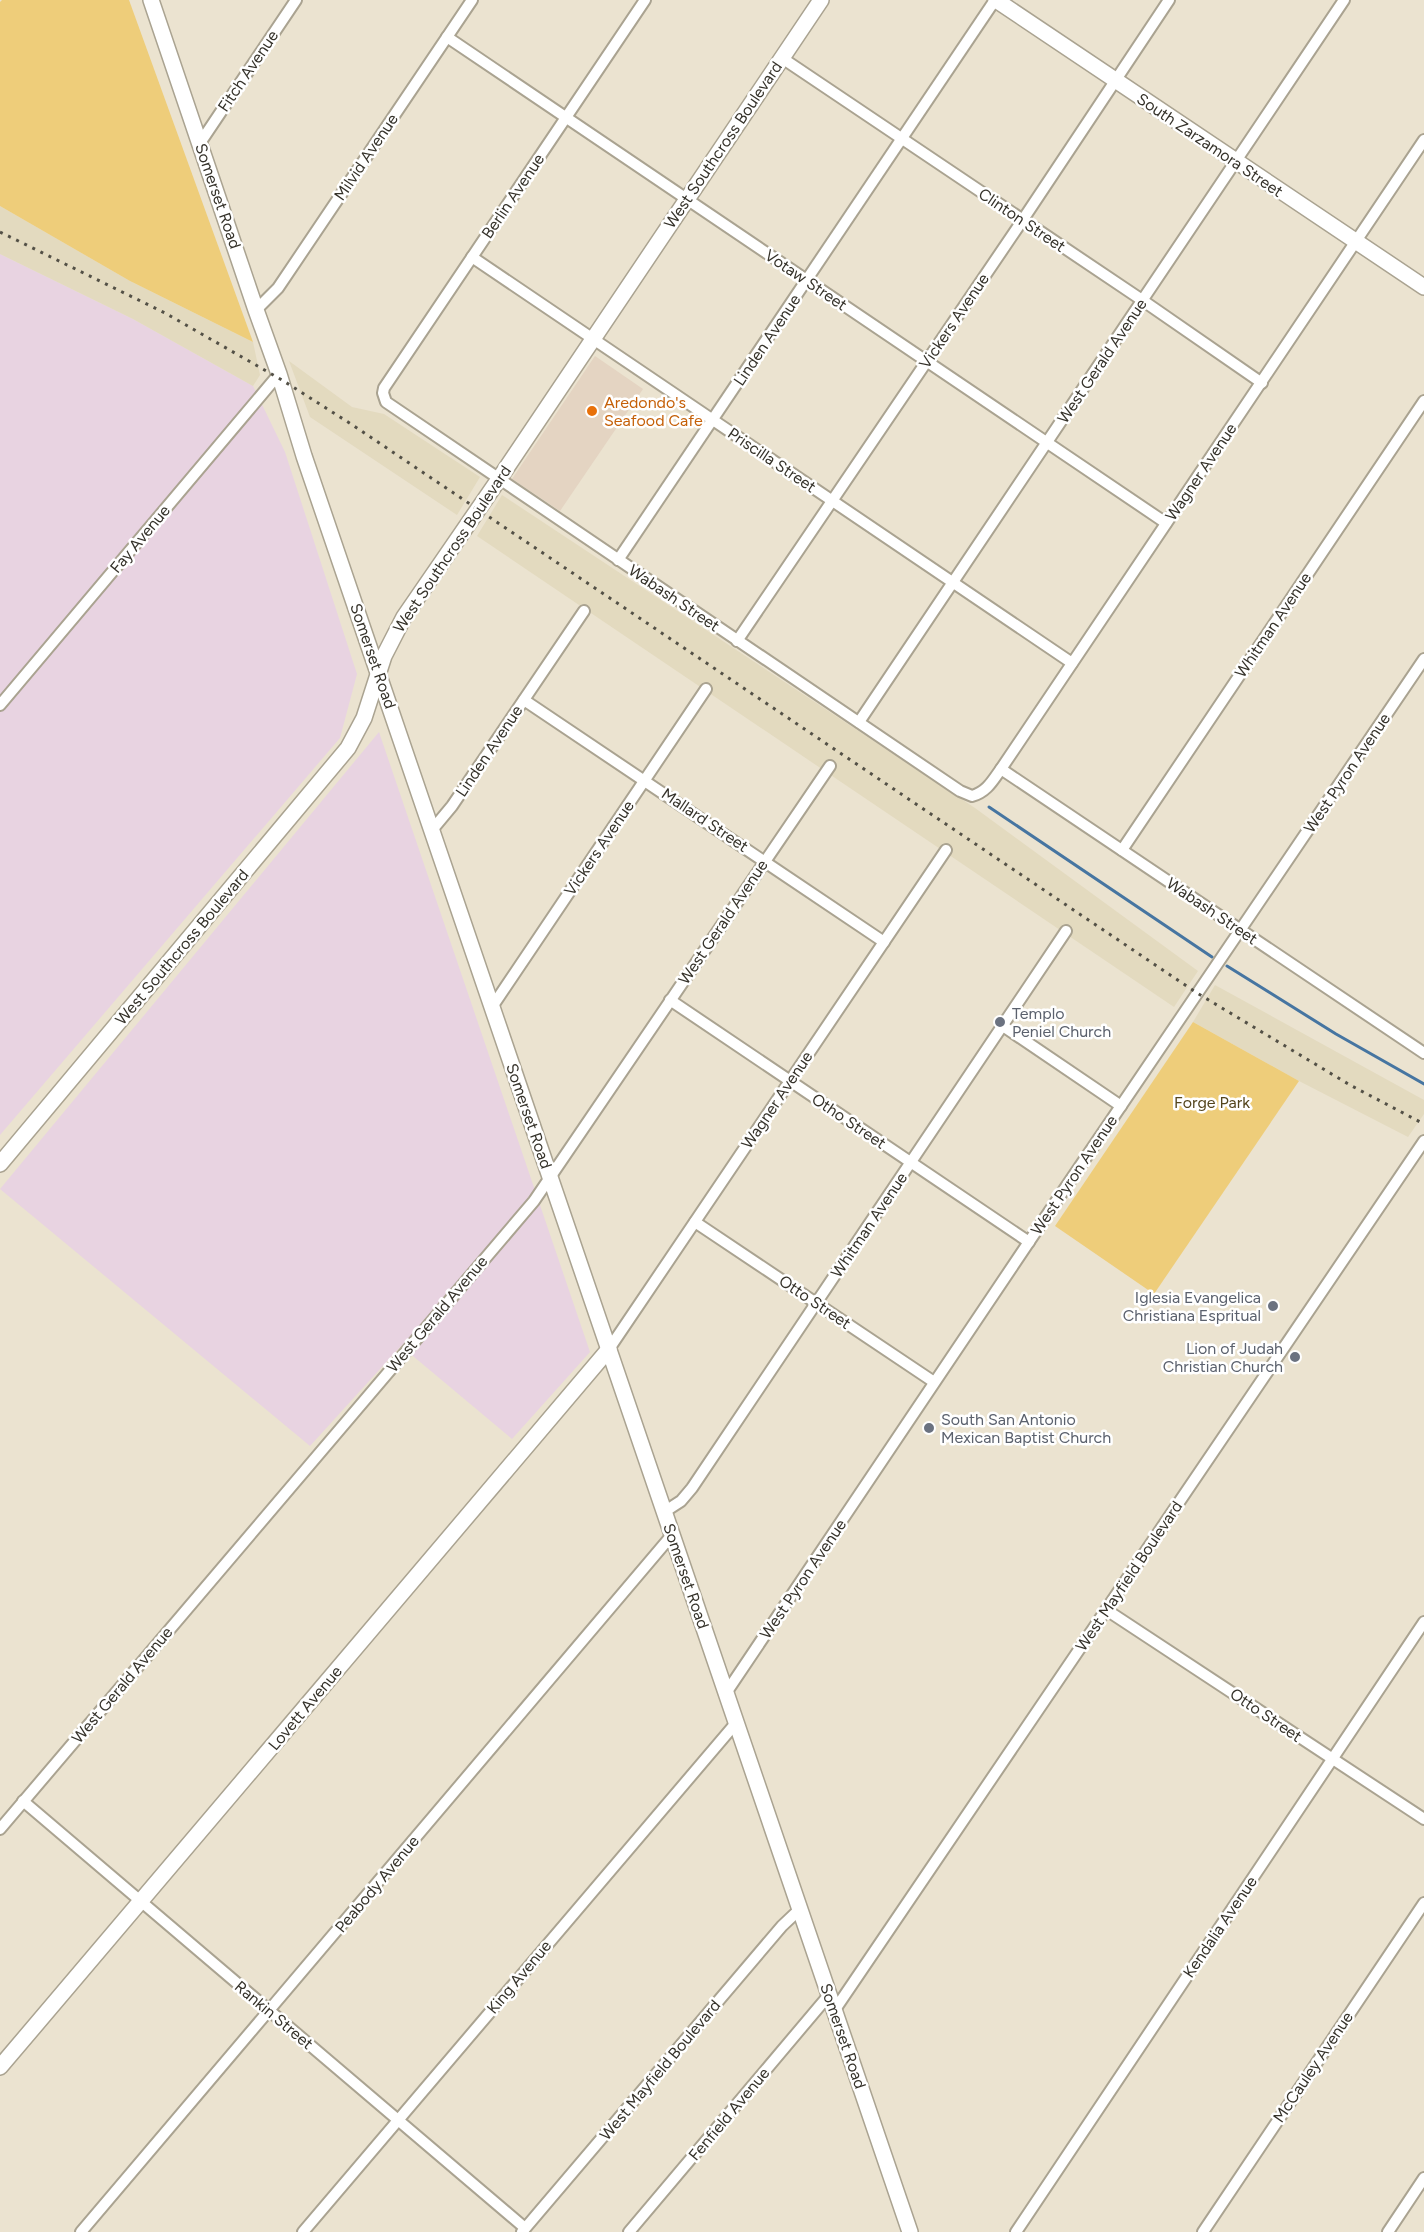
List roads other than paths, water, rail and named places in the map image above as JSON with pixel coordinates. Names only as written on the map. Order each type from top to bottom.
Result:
[{"type":"main road","name":"Somerset Road","points":[[151,0],[279,374],[304,456],[910,2232]]},
{"type":"main road","name":"West Southcross Boulevard","points":[[0,1164],[338,762],[364,718],[388,646],[405,617],[821,0]]},
{"type":"main road","name":"South Zarzamora Street","points":[[996,0],[1424,288]]},
{"type":"main road","name":"Lovett Avenue","points":[[0,2067],[609,1349]]},
{"type":"street","name":"Fitch Avenue","points":[[200,143],[296,0]]},
{"type":"street","name":"Milvid Avenue","points":[[256,310],[278,288],[472,0]]},
{"type":"street","name":"Berlin Avenue","points":[[383,393],[645,0]]},
{"type":"street","name":"Linden Avenue","points":[[618,560],[996,0]]},
{"type":"street","name":"Vickers Avenue","points":[[737,641],[1169,0]]},
{"type":"street","name":"West Gerald Avenue","points":[[859,722],[1344,0]]},
{"type":"street","name":"Votaw Street","points":[[447,37],[1166,523]]},
{"type":"street","name":"Clinton Street","points":[[782,58],[1262,383]]},
{"type":"street","name":"Wagner Avenue","points":[[972,796],[988,787],[1424,140]]},
{"type":"street","name":"Priscilla Street","points":[[472,257],[1072,663]]},
{"type":"street","name":"Fay Avenue","points":[[0,705],[279,374]]},
{"type":"street","name":"Wabash Street","points":[[383,393],[390,406],[960,791],[972,796]]},
{"type":"street","name":"Whitman Avenue","points":[[1122,850],[1424,400]]},
{"type":"street","name":"Linden Avenue","points":[[432,830],[452,806],[584,611]]},
{"type":"street","name":"West Pyron Avenue","points":[[726,1694],[1120,1106],[1424,659]]},
{"type":"street","name":"Vickers Avenue","points":[[492,1007],[706,689]]},
{"type":"street","name":"Mallard Street","points":[[524,700],[884,942]]},
{"type":"street","name":"West Gerald Avenue","points":[[0,1829],[534,1201],[830,765]]},
{"type":"street","name":"Wabash Street","points":[[1001,768],[1424,1053]]},
{"type":"street","name":"Wagner Avenue","points":[[609,1349],[946,850]]},
{"type":"street","name":"Whitman Avenue","points":[[664,1512],[681,1501],[692,1488],[1066,931]]},
{"type":"street","name":"Otho Street","points":[[670,1000],[1029,1242]]},
{"type":"street","points":[[1003,1026],[1120,1106]]},
{"type":"street","name":"West Mayfield Boulevard","points":[[834,2011],[1419,1157],[1424,1141]]},
{"type":"street","name":"Otto Street","points":[[695,1222],[934,1382]]},
{"type":"street","name":"Peabody Avenue","points":[[81,2232],[672,1535]]},
{"type":"street","name":"Otto Street","points":[[1108,1611],[1424,1819]]},
{"type":"street","name":"Kendalia Avenue","points":[[1016,2232],[1424,1622]]},
{"type":"street","name":"King Avenue","points":[[303,2232],[736,1723]]},
{"type":"street","name":"Rankin Street","points":[[24,1801],[523,2230]]},
{"type":"street","name":"McCauley Avenue","points":[[1203,2232],[1424,1903]]},
{"type":"street","name":"West Mayfield Boulevard","points":[[523,2230],[782,1926],[800,1910]]},
{"type":"street","name":"Fenfield Avenue","points":[[629,2232],[829,1995]]},
{"type":"street","points":[[1388,2232],[1424,2178]]},
{"type":"waterway","points":[[989,807],[1212,957]]},
{"type":"waterway","points":[[1227,966],[1336,1034],[1424,1084]]},
{"type":"railway","points":[[0,232],[165,313],[282,380],[351,424],[1197,993],[1350,1085],[1424,1124]]},
{"type":"place","name":"Aredondo's Seafood Cafe","points":[[592,411]]},
{"type":"place","name":"Templo Peniel Church","points":[[1000,1022]]},
{"type":"place","name":"Iglesia Evangelica Christiana Espritual","points":[[1273,1306]]},
{"type":"place","name":"Lion of Judah Christian Church","points":[[1295,1357]]},
{"type":"place","name":"South San Antonio Mexican Baptist Church","points":[[929,1428]]},
{"type":"park label","name":"Forge Park","points":[[1212,1102]]}]
